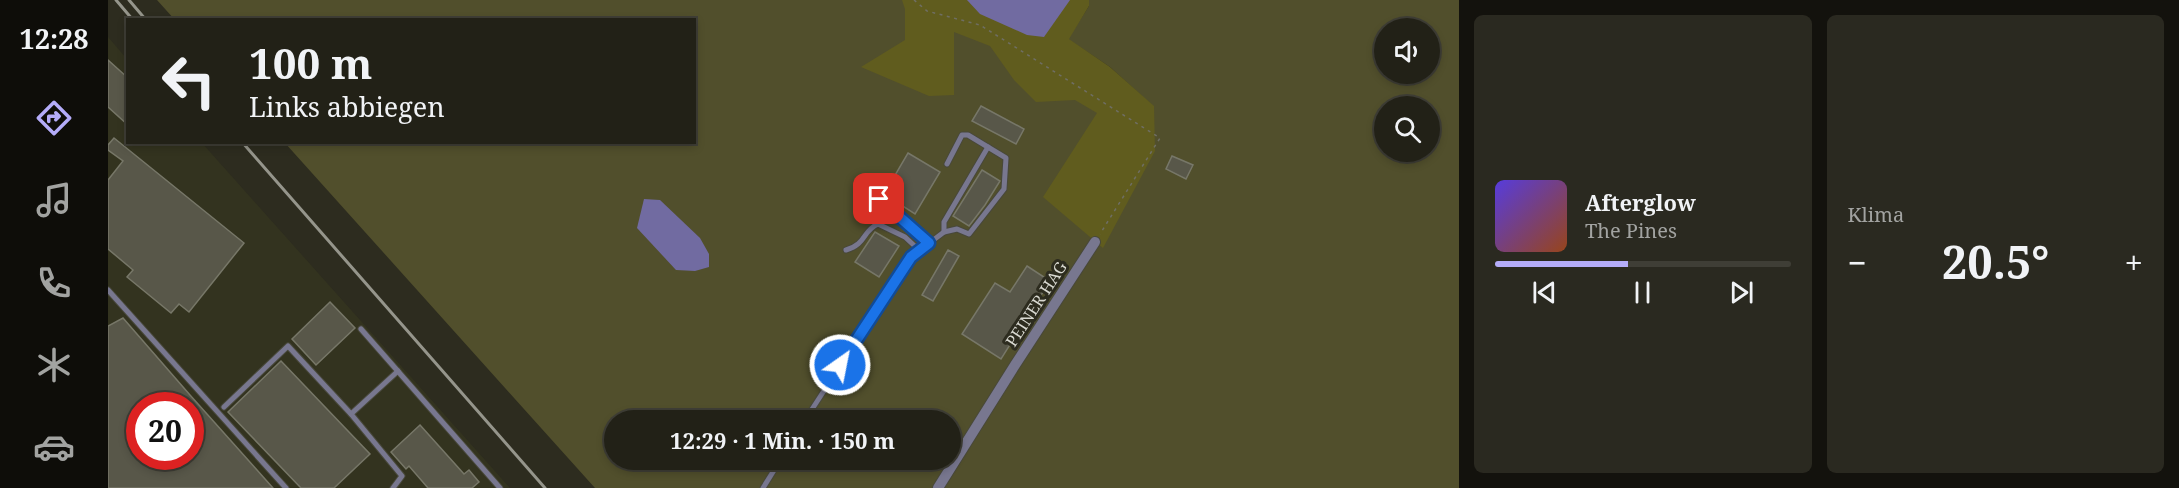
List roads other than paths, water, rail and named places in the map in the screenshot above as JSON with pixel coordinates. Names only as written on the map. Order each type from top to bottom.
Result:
[{"type":"street","name":"PEINER HAG","points":[[938,488],[1095,242]]},
{"type":"lane","points":[[812,410],[911,257],[944,232],[957,229],[969,234],[1004,189],[1006,158],[968,135],[962,135],[947,164]]},
{"type":"lane","points":[[944,232],[944,222],[988,147]]},
{"type":"lane","points":[[879,199],[929,243]]},
{"type":"lane","points":[[846,250],[857,247],[872,227],[878,224],[888,207]]},
{"type":"lane","points":[[878,224],[905,237],[920,250]]},
{"type":"lane","points":[[108,290],[286,488]]},
{"type":"lane","points":[[361,329],[500,488]]},
{"type":"lane","points":[[224,407],[288,346],[351,414],[402,476],[393,488]]},
{"type":"lane","points":[[351,414],[398,371]]},
{"type":"lane","points":[[763,488],[774,470]]},
{"type":"railway","points":[[116,0],[131,18]]},
{"type":"railway","points":[[129,0],[144,18]]},
{"type":"railway","points":[[244,144],[545,488]]}]
